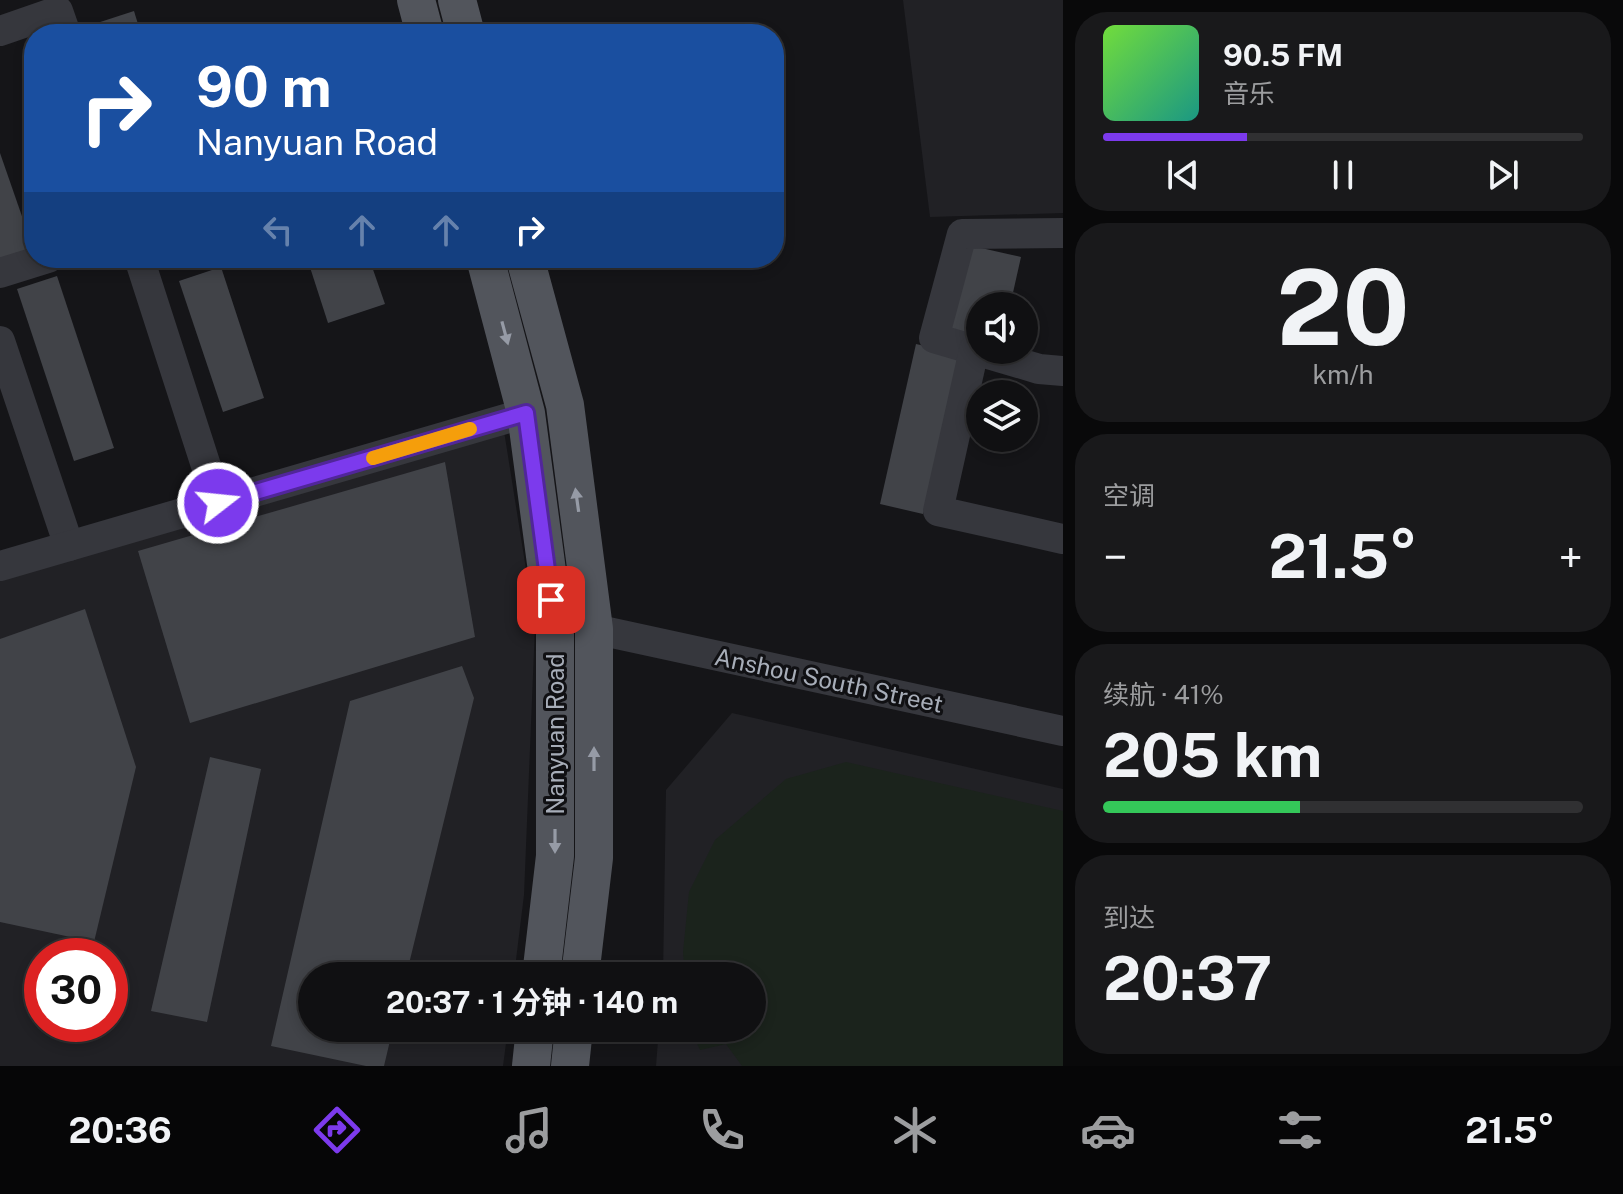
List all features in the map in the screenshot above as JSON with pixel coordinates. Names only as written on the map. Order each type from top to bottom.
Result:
[{"type":"main road","points":[[416,0],[422,24]]},
{"type":"main road","points":[[457,0],[463,24]]},
{"type":"main road","name":"Nanyuan Road","points":[[488,268],[526,413],[555,631],[555,856],[543,962]]},
{"type":"main road","name":"Nanyuan Road","points":[[528,268],[565,405],[594,629],[594,858],[582,962]]},
{"type":"main road","points":[[531,1066],[534,1042]]},
{"type":"main road","points":[[570,1066],[573,1042]]},
{"type":"street","points":[[0,31],[58,11],[63,24]]},
{"type":"street","points":[[966,348],[934,338],[962,234],[1063,233]]},
{"type":"street","points":[[0,273],[24,266]]},
{"type":"street","points":[[142,268],[218,503]]},
{"type":"street","points":[[0,341],[69,546]]},
{"type":"street","points":[[971,364],[938,511],[1063,539]]},
{"type":"street","points":[[1022,364],[1063,371]]},
{"type":"street","points":[[0,566],[526,413]]},
{"type":"street","name":"Anshou South Street","points":[[594,629],[1063,731]]},
{"type":"shaded area","points":[[903,0],[1063,0],[1063,213],[930,217]]},
{"type":"shaded area","points":[[504,431],[535,626],[524,895],[516,962],[298,962],[298,1042],[506,1042],[503,1066],[0,1066],[0,576]]},
{"type":"shaded area","points":[[732,713],[1063,789],[1063,1066],[656,1066],[658,1042],[766,1042],[766,962],[663,962],[666,790]]},
{"type":"shaded area","points":[[846,762],[1063,811],[1063,1066],[742,1066],[726,1044],[700,1050],[696,1042],[766,1042],[766,962],[684,962],[683,952],[689,892],[715,840],[786,779]]},
{"type":"building","points":[[134,11],[138,24],[94,24]]},
{"type":"building","points":[[0,153],[24,222],[24,251],[0,259]]},
{"type":"building","points":[[968,245],[1021,257],[1013,292],[966,292],[966,337],[948,333]]},
{"type":"building","points":[[221,268],[264,398],[223,412],[179,281]]},
{"type":"building","points":[[310,268],[372,268],[385,304],[328,323]]},
{"type":"building","points":[[57,276],[114,448],[74,461],[17,289]]},
{"type":"building","points":[[916,344],[959,354],[923,514],[880,504]]},
{"type":"building","points":[[445,462],[475,637],[190,723],[138,551]]},
{"type":"building","points":[[85,609],[136,767],[95,938],[75,938],[0,922],[0,639]]},
{"type":"building","points":[[462,666],[474,698],[409,962],[298,962],[298,1042],[390,1042],[384,1066],[366,1066],[271,1046],[350,701]]},
{"type":"building","points":[[210,757],[261,769],[207,1022],[151,1011]]},
{"type":"slow traffic","points":[[373,458],[470,429]]},
{"type":"route","points":[[218,503],[526,413],[551,600]]}]
